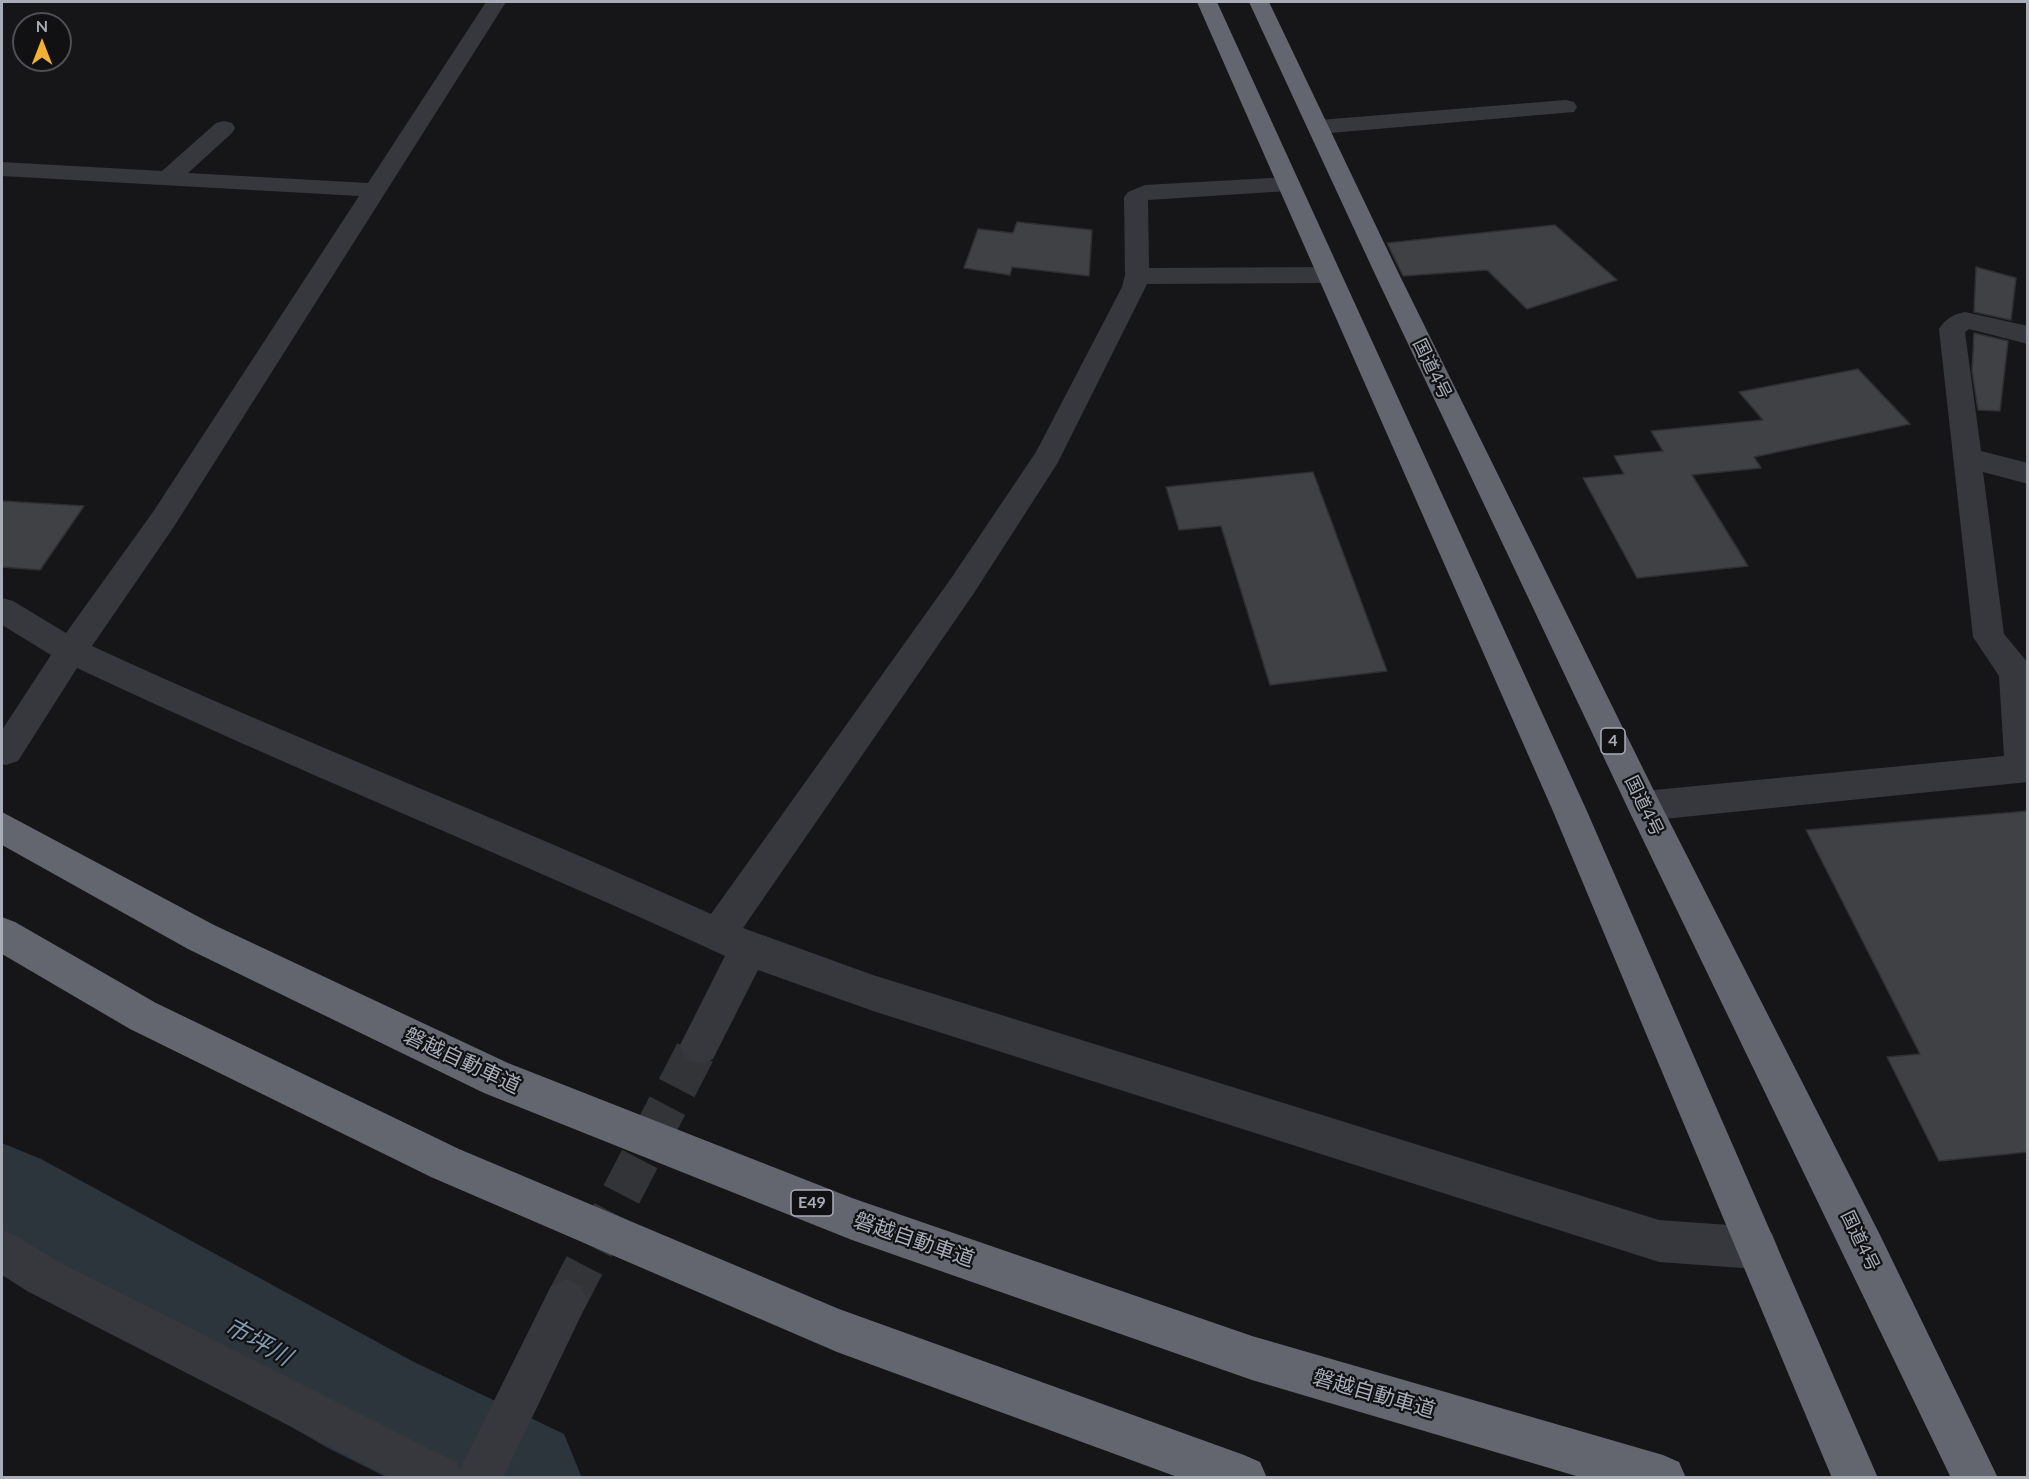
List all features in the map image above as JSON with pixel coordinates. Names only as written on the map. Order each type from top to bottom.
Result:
[{"type":"highway","points":[[1207,2],[1569,809],[1855,1478]]},
{"type":"highway","name":"国道4号","points":[[1258,2],[1644,806],[1975,1478]]},
{"type":"highway","name":"磐越自動車道","points":[[2,828],[201,937],[498,1079],[852,1219],[1252,1358],[1663,1478]]},
{"type":"highway","points":[[2,934],[143,1016],[445,1163],[837,1330],[1244,1478]]},
{"type":"street","points":[[6,751],[71,651],[163,520],[496,2]]},
{"type":"street","points":[[1319,127],[1566,107]]},
{"type":"street","points":[[167,178],[225,128]]},
{"type":"street","points":[[2,169],[374,190]]},
{"type":"street","points":[[699,1045],[734,941],[1047,457],[1099,358],[1134,287],[1137,274],[1136,197],[1146,192],[1288,184]]},
{"type":"street","points":[[1137,274],[1170,277],[1329,275]]},
{"type":"street","points":[[1644,806],[2022,769],[2021,675],[1989,637],[1952,329],[1965,320],[2028,335]]},
{"type":"street","points":[[1967,457],[2028,474]]},
{"type":"street","points":[[2,610],[71,651],[193,708],[605,883],[734,941],[873,993],[1659,1241],[1757,1248]]},
{"type":"street","points":[[2,1251],[42,1276],[440,1478]]},
{"type":"street","points":[[479,1478],[566,1301]]},
{"type":"building","points":[[1017,222],[1092,230],[1089,276],[1012,267],[1010,275],[964,268],[978,229],[1013,233]]},
{"type":"building","points":[[1555,225],[1617,280],[1527,309],[1487,270],[1403,276],[1387,243]]},
{"type":"building","points":[[1976,267],[2016,278],[2011,320],[1974,312]]},
{"type":"building","points":[[1974,333],[2008,341],[2000,411],[1978,410],[1972,371]]},
{"type":"building","points":[[1858,369],[1910,424],[1754,457],[1761,468],[1692,475],[1748,566],[1637,578],[1583,478],[1624,474],[1614,456],[1663,451],[1651,431],[1763,420],[1739,392]]},
{"type":"building","points":[[1313,472],[1387,671],[1270,685],[1221,526],[1179,530],[1166,487]]},
{"type":"building","points":[[2,501],[84,506],[40,570],[2,567]]},
{"type":"building","points":[[2028,811],[2028,1152],[1939,1161],[1887,1057],[1920,1054],[1806,830]]},
{"type":"waterway","name":"市坪川","points":[[2,1198],[369,1404],[520,1478]]},
{"type":"tunnel","points":[[566,1301],[699,1045]]}]
